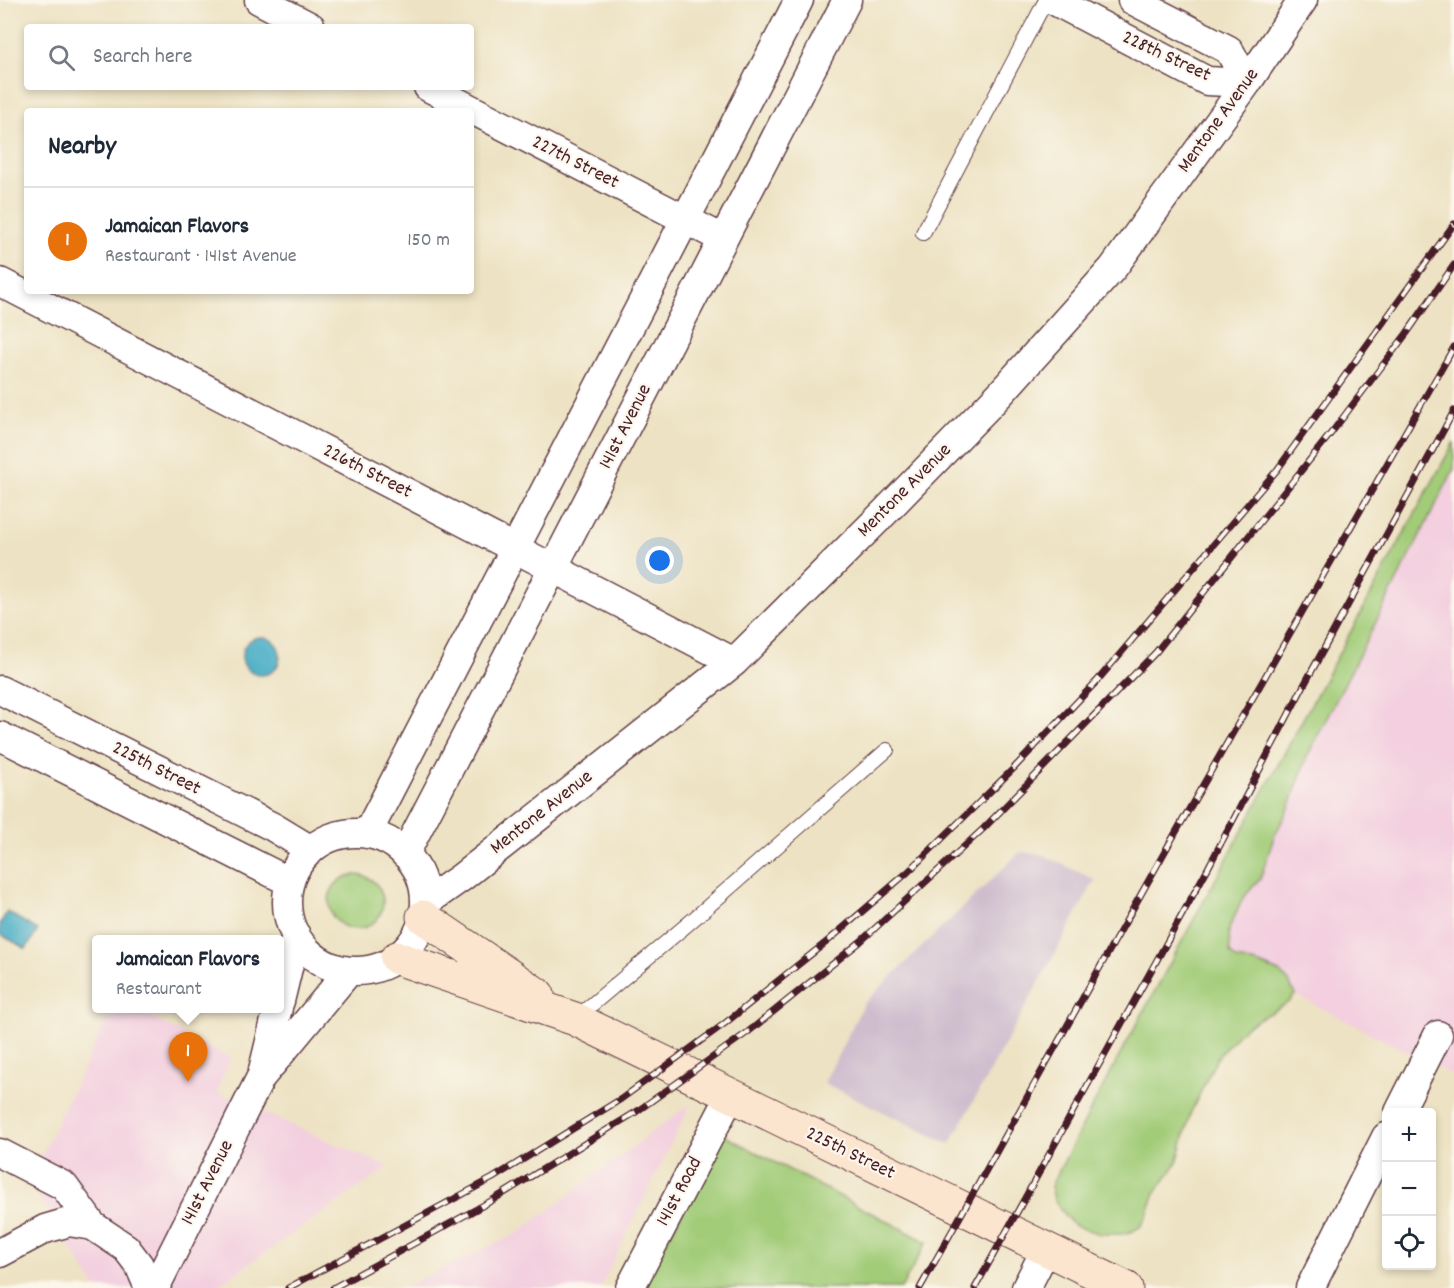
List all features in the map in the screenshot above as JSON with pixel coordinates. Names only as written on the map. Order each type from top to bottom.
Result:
[{"type":"street","points":[[259,0],[305,24]]},
{"type":"street","points":[[366,834],[799,0]]},
{"type":"street","name":"141st Avenue","points":[[405,854],[847,0]]},
{"type":"street","name":"228th Street","points":[[1053,0],[1207,81],[1247,83]]},
{"type":"street","name":"228th Street","points":[[1132,0],[1229,50],[1247,83]]},
{"type":"street","name":"Mentone Avenue","points":[[424,910],[462,877],[734,662],[1000,394],[1113,268],[1247,83],[1303,0]]},
{"type":"street","name":"227th Street","points":[[434,90],[469,108]]},
{"type":"street","name":"227th Street","points":[[474,111],[723,239]]},
{"type":"street","name":"226th Street","points":[[0,282],[734,662]]},
{"type":"street","name":"225th Street","points":[[0,690],[273,827],[311,849]]},
{"type":"street","name":"225th Street","points":[[0,736],[290,882]]},
{"type":"street","points":[[343,834],[366,834],[393,844],[417,869],[423,886],[424,910],[417,936],[406,950],[397,958],[375,969],[357,972],[338,969],[321,962],[306,950],[289,918],[288,899],[290,882],[299,864],[311,849],[343,834]]},
{"type":"street","name":"225th Street","points":[[424,910],[575,1019]]},
{"type":"street","points":[[284,982],[296,935]]},
{"type":"street","name":"225th Street","points":[[397,958],[575,1019],[1126,1288]]},
{"type":"street","name":"141st Avenue","points":[[261,1077],[349,971]]},
{"type":"street","name":"141st Avenue","points":[[155,1288],[261,1077],[277,1013]]},
{"type":"street","points":[[1402,1108],[1438,1035]]},
{"type":"street","name":"141st Road","points":[[630,1288],[730,1095]]},
{"type":"street","points":[[1310,1288],[1382,1145]]},
{"type":"street","points":[[0,1153],[64,1186],[93,1226],[126,1248],[139,1265],[149,1288]]},
{"type":"street","points":[[0,1253],[45,1229],[69,1222],[93,1226]]},
{"type":"street","points":[[1026,1288],[1046,1249]]},
{"type":"lane","points":[[923,233],[1046,0]]},
{"type":"lane","points":[[575,1019],[887,750]]},
{"type":"shaded area","points":[[1454,469],[1454,1076],[1210,951]]},
{"type":"shaded area","points":[[1020,852],[1043,855],[1095,880],[950,1144],[824,1083],[864,1003]]},
{"type":"shaded area","points":[[110,1013],[142,1013],[231,1058],[216,1092],[389,1167],[214,1288],[96,1288],[29,1181]]},
{"type":"shaded area","points":[[691,1103],[600,1288],[402,1288],[518,1233]]},
{"type":"green space","points":[[1454,442],[1454,469],[1306,759],[1290,806],[1274,837],[1260,879],[1243,898],[1229,929],[1230,953],[1236,959],[1257,963],[1279,972],[1289,982],[1295,995],[1289,1002],[1250,1024],[1217,1058],[1191,1112],[1177,1163],[1155,1193],[1146,1218],[1140,1227],[1121,1234],[1101,1234],[1075,1226],[1054,1199],[1051,1186]]},
{"type":"green space","points":[[351,875],[361,875],[371,879],[379,887],[383,902],[379,917],[371,925],[361,929],[351,929],[341,925],[333,917],[329,907],[329,897],[333,887],[341,879]]},
{"type":"green space","points":[[723,1135],[927,1242],[901,1288],[642,1288]]},
{"type":"water","points":[[261,637],[274,643],[280,656],[274,669],[261,675],[248,669],[242,656],[248,643]]},
{"type":"water","points":[[7,912],[38,930],[26,949],[0,934],[0,924]]},
{"type":"railway","points":[[288,1288],[493,1178],[621,1099],[724,1024],[829,940],[908,872],[1013,769],[1097,681],[1277,470],[1454,224]]},
{"type":"railway","points":[[333,1288],[491,1201],[636,1112],[748,1032],[860,942],[983,829],[1156,652],[1332,432],[1407,333],[1454,265]]},
{"type":"railway","points":[[920,1288],[1168,846],[1454,347]]},
{"type":"railway","points":[[975,1288],[1208,868],[1303,687],[1454,411]]},
{"type":"place","name":"Jamaican Flavors","points":[[188,1082]]}]
